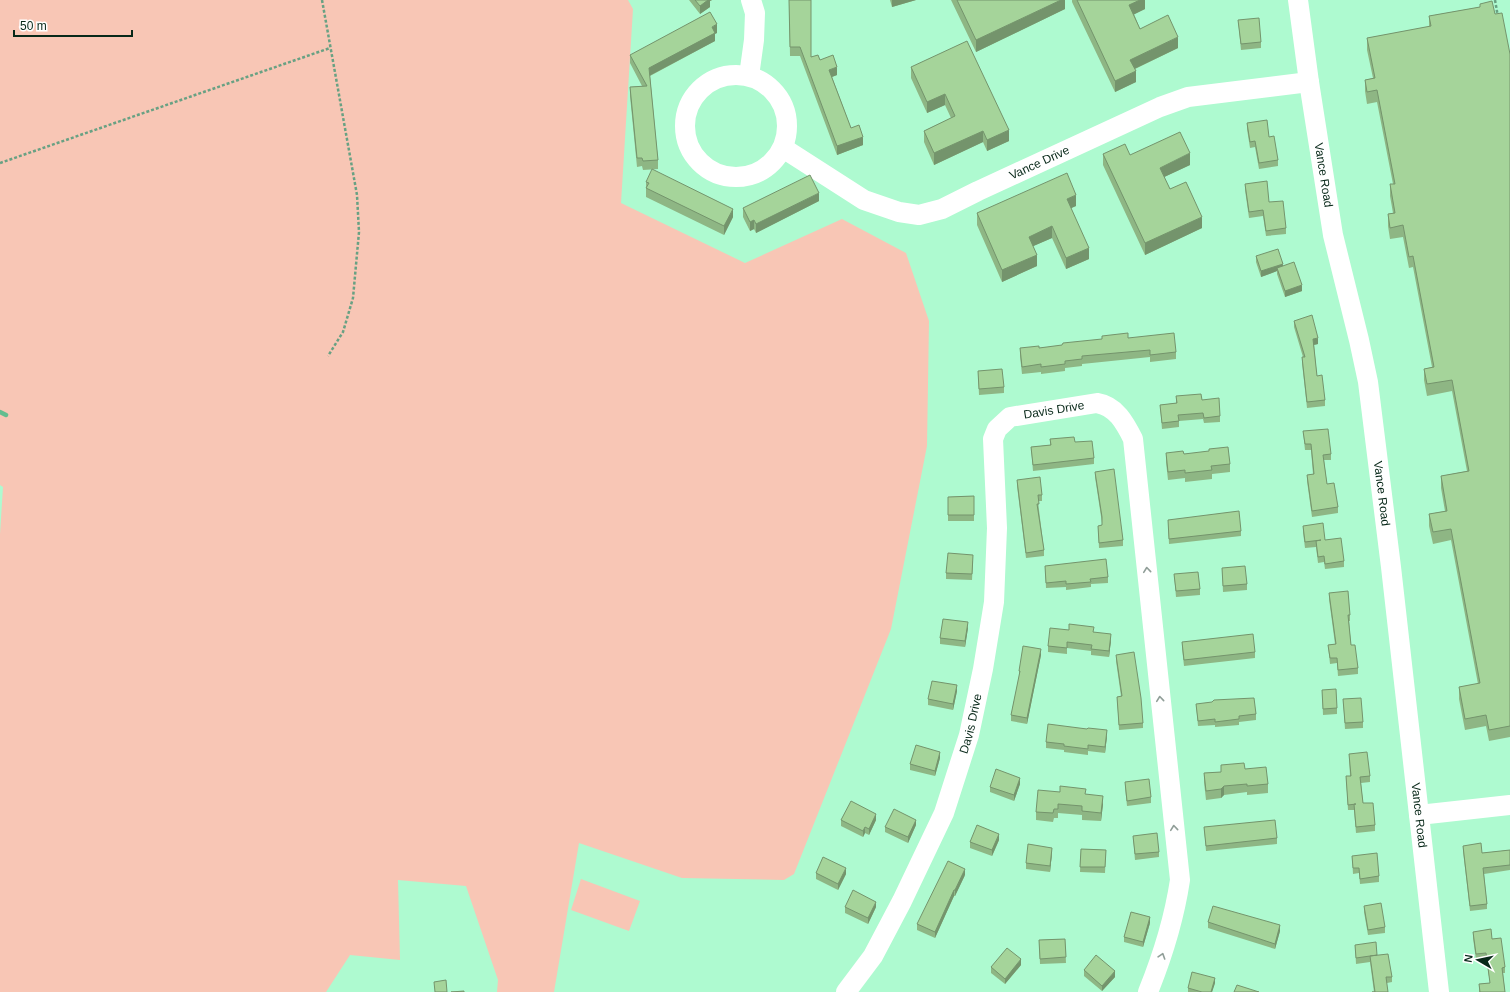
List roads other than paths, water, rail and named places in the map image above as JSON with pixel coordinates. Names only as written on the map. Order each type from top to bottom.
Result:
[{"type":"street","points":[[749,76],[754,40],[755,13],[751,0]]},
{"type":"street","name":"Vance Road","points":[[1298,0],[1333,235],[1368,382],[1391,567],[1439,992]]},
{"type":"street","points":[[728,75],[749,76],[762,82],[774,92],[782,104],[787,119],[787,134],[783,148],[774,161],[762,171],[748,177],[732,178],[716,174],[702,165],[691,152],[686,137],[685,120],[690,104],[699,90],[712,80],[728,75]]},
{"type":"street","name":"Vance Drive","points":[[783,148],[864,200],[899,212],[919,215],[942,209],[1160,107],[1188,97],[1309,82]]},
{"type":"street","name":"Davis Drive","points":[[846,992],[874,956],[902,901],[944,813],[969,735],[983,669],[994,602],[997,528],[993,439],[996,429],[1010,417],[1097,403],[1105,404],[1111,408],[1127,426],[1133,439],[1180,880],[1176,908],[1162,957],[1148,992]]},
{"type":"street","points":[[1419,815],[1510,806]]},
{"type":"waterway","points":[[0,412],[6,415]]}]
